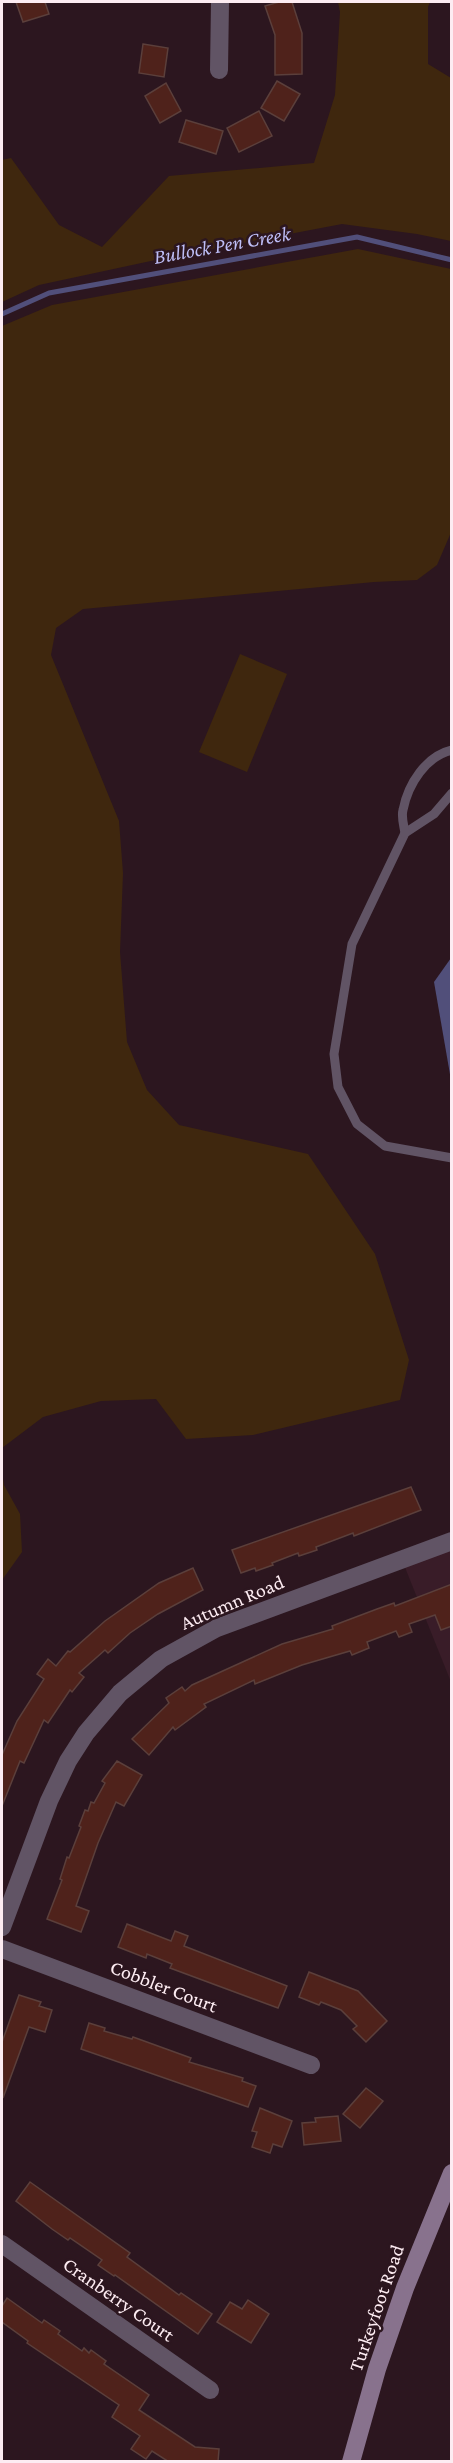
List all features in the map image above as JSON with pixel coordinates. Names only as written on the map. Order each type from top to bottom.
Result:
[{"type":"main road","name":"Turkeyfoot Road","points":[[351,2462],[377,2369],[405,2288],[450,2181]]},
{"type":"street","points":[[219,70],[220,2]]},
{"type":"street","name":"Autumn Road","points":[[2,1928],[49,1801],[68,1761],[86,1732],[120,1693],[161,1659],[217,1628],[452,1541]]},
{"type":"street","name":"Cobbler Court","points":[[2,1949],[311,2065]]},
{"type":"street","name":"Cranberry Court","points":[[2,2244],[210,2390]]},
{"type":"lane","points":[[405,833],[402,812],[421,771],[434,757],[452,750]]},
{"type":"lane","points":[[452,793],[434,814],[405,833],[352,944],[334,1054],[338,1087],[357,1124],[385,1146],[452,1158]]},
{"type":"shaded area","points":[[338,2],[430,2],[428,7],[428,64],[451,78],[451,241],[342,224],[39,285],[2,302],[2,160],[11,158],[59,225],[102,247],[169,176],[314,163],[335,95],[340,12]]},
{"type":"shaded area","points":[[358,249],[451,269],[452,530],[437,565],[417,580],[83,609],[56,628],[51,655],[119,821],[123,873],[120,952],[127,1042],[147,1090],[179,1125],[308,1154],[375,1254],[409,1360],[400,1400],[253,1435],[186,1439],[156,1399],[101,1401],[43,1417],[2,1448],[2,326],[52,305]]},
{"type":"shaded area","points":[[240,654],[287,674],[247,772],[199,752]]},
{"type":"shaded area","points":[[452,958],[451,1080],[434,982]]},
{"type":"shaded area","points":[[2,1473],[4,1485],[20,1514],[22,1552],[2,1580]]},
{"type":"shaded area","points":[[451,1541],[451,1682],[402,1560]]},
{"type":"building","points":[[16,2],[45,2],[49,14],[23,22]]},
{"type":"building","points":[[279,2],[292,2],[302,33],[302,74],[275,75],[275,35],[265,6]]},
{"type":"building","points":[[143,44],[168,48],[164,77],[139,73]]},
{"type":"building","points":[[277,81],[300,94],[284,121],[261,108]]},
{"type":"building","points":[[166,83],[181,111],[160,123],[145,96]]},
{"type":"building","points":[[259,111],[272,136],[239,152],[227,128]]},
{"type":"building","points":[[186,120],[223,131],[216,154],[179,142]]},
{"type":"building","points":[[411,1487],[421,1510],[354,1536],[353,1533],[316,1547],[317,1550],[299,1556],[298,1553],[256,1571],[255,1568],[241,1573],[232,1550]]},
{"type":"building","points":[[193,1568],[203,1590],[158,1614],[130,1633],[108,1653],[105,1650],[79,1673],[84,1677],[72,1692],[70,1690],[48,1723],[44,1720],[24,1763],[20,1761],[2,1806],[2,1755],[17,1721],[44,1679],[37,1674],[48,1659],[56,1666],[68,1651],[70,1652],[105,1621],[159,1583]]},
{"type":"building","points":[[452,1584],[452,1626],[441,1630],[435,1615],[409,1624],[412,1632],[399,1637],[396,1631],[367,1642],[369,1648],[352,1655],[350,1651],[302,1665],[255,1684],[254,1680],[204,1704],[206,1707],[175,1730],[173,1727],[149,1755],[132,1739],[169,1703],[166,1698],[182,1687],[185,1691],[192,1685],[282,1644],[333,1629],[332,1626],[394,1603],[395,1606]]},
{"type":"building","points":[[117,1761],[142,1775],[124,1806],[116,1802],[98,1843],[76,1906],[89,1911],[81,1932],[47,1919],[62,1880],[60,1879],[67,1857],[69,1858],[81,1827],[79,1826],[85,1810],[88,1811],[91,1802],[94,1803],[105,1783],[102,1781]]},
{"type":"building","points":[[127,1924],[171,1941],[175,1931],[188,1936],[184,1946],[287,1986],[278,2008],[170,1968],[172,1964],[147,1954],[146,1958],[118,1947]]},
{"type":"building","points":[[309,1972],[358,1991],[387,2021],[366,2042],[353,2029],[357,2026],[341,2010],[299,1997]]},
{"type":"building","points":[[19,1995],[41,2002],[39,2006],[52,2010],[45,2032],[29,2027],[3,2098],[2,2042]]},
{"type":"building","points":[[89,2023],[105,2028],[104,2031],[132,2039],[133,2037],[191,2058],[189,2062],[243,2078],[242,2081],[256,2086],[248,2107],[81,2049]]},
{"type":"building","points":[[366,2088],[383,2101],[360,2128],[343,2114]]},
{"type":"building","points":[[260,2108],[292,2121],[282,2147],[273,2144],[270,2153],[252,2147],[257,2132],[252,2131]]},
{"type":"building","points":[[338,2116],[341,2141],[304,2145],[302,2123],[316,2122],[315,2118]]},
{"type":"building","points":[[30,2182],[130,2253],[127,2257],[179,2295],[181,2293],[212,2314],[198,2334],[98,2265],[102,2260],[70,2238],[68,2240],[16,2201]]},
{"type":"building","points":[[7,2298],[42,2323],[44,2320],[60,2331],[58,2334],[82,2351],[84,2348],[89,2353],[91,2350],[106,2361],[104,2364],[149,2395],[139,2410],[195,2447],[219,2449],[218,2462],[169,2462],[152,2451],[146,2459],[131,2449],[140,2436],[112,2417],[119,2405],[27,2343],[28,2341],[2,2322],[2,2306]]},
{"type":"building","points":[[248,2300],[269,2314],[251,2343],[217,2322],[230,2302],[242,2309]]},
{"type":"waterway","name":"Bullock Pen Creek","points":[[2,314],[49,293],[357,237],[452,260]]}]
